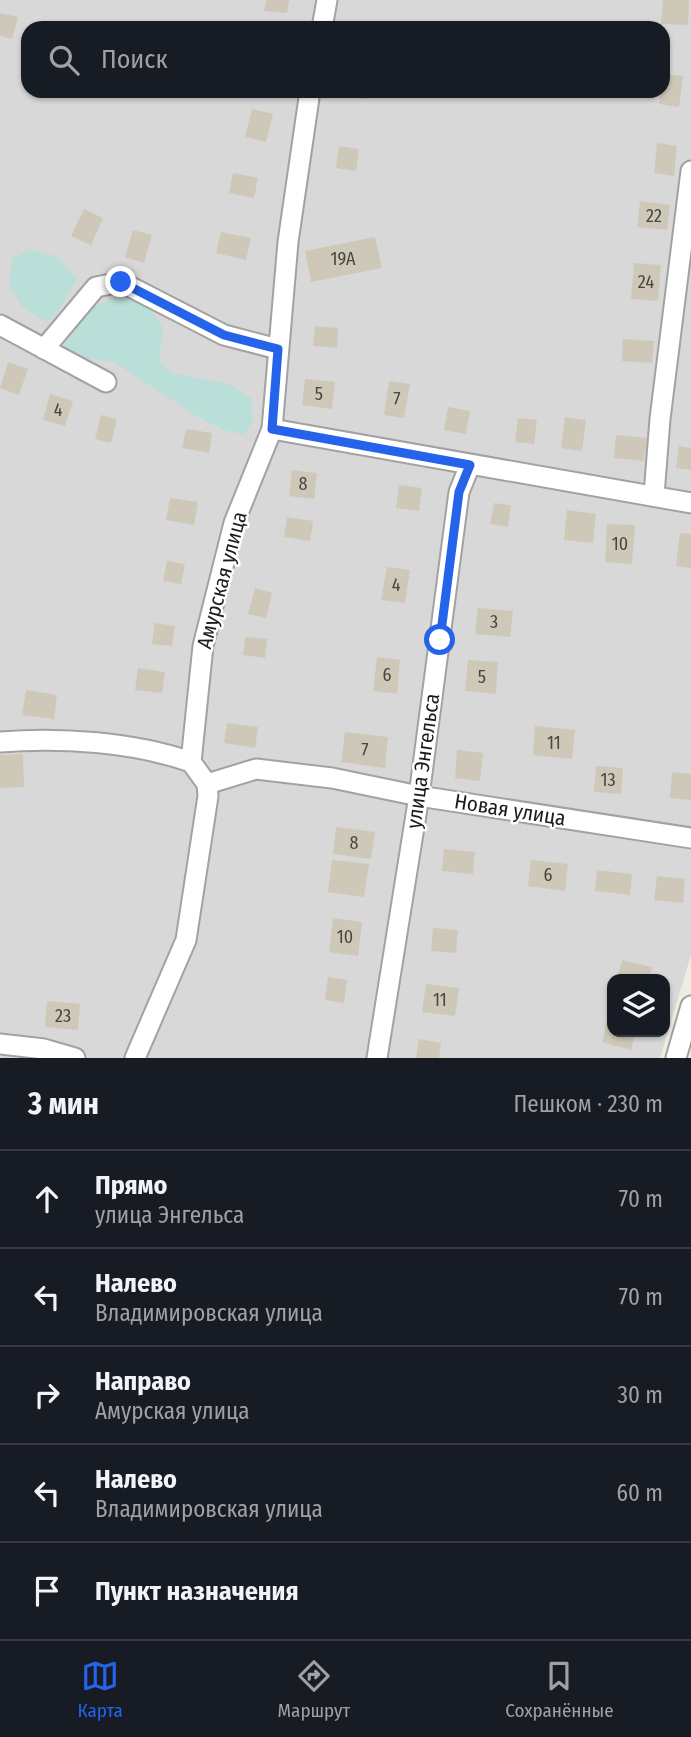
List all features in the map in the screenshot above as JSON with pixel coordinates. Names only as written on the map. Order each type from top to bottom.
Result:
[{"type":"street","points":[[322,21],[327,0]]},
{"type":"street","name":"Амурская улица","points":[[191,762],[203,646],[234,523],[272,429],[289,242],[309,98]]},
{"type":"street","points":[[654,495],[660,419],[691,171]]},
{"type":"street","points":[[44,349],[96,287],[121,282],[224,335],[278,349]]},
{"type":"street","points":[[0,325],[106,382]]},
{"type":"street","points":[[272,429],[691,503]]},
{"type":"street","name":"улица Энгельса","points":[[377,1058],[419,796],[459,492],[470,465]]},
{"type":"street","points":[[0,742],[47,741],[119,746],[169,754],[191,762],[206,784],[208,796],[186,940],[135,1058]]},
{"type":"street","name":"Новая улица","points":[[206,784],[256,769],[332,778],[419,796],[691,838]]},
{"type":"street","points":[[676,1058],[691,1006]]},
{"type":"street","points":[[0,1044],[44,1049],[75,1058]]},
{"type":"shaded area","points":[[0,0],[691,0],[691,955],[670,1025],[670,974],[607,974],[607,1037],[666,1037],[660,1058],[0,1058]]},
{"type":"shaded area","points":[[31,250],[56,256],[77,279],[56,315],[47,322],[23,308],[9,284],[12,258]]},
{"type":"shaded area","points":[[115,298],[138,302],[153,314],[163,328],[159,361],[171,373],[229,384],[251,398],[253,421],[244,435],[224,430],[198,417],[114,362],[82,360],[64,349],[94,307]]},
{"type":"building","points":[[266,0],[289,0],[287,13],[264,11]]},
{"type":"building","points":[[663,0],[689,0],[688,25],[661,21]]},
{"type":"building","points":[[0,13],[18,17],[12,39],[0,36]]},
{"type":"building","points":[[670,75],[683,76],[679,107],[659,104],[660,98],[670,98]]},
{"type":"building","points":[[252,109],[273,114],[266,142],[245,137]]},
{"type":"building","points":[[657,143],[677,146],[674,176],[654,173]]},
{"type":"building","points":[[339,146],[359,149],[356,171],[336,168]]},
{"type":"building","points":[[233,173],[258,178],[254,198],[229,193]]},
{"type":"building","points":[[640,201],[670,205],[667,230],[637,227]]},
{"type":"building","points":[[84,209],[103,218],[91,245],[71,236]]},
{"type":"building","points":[[133,230],[152,235],[144,263],[125,257]]},
{"type":"building","points":[[221,232],[251,238],[246,260],[216,253]]},
{"type":"building","points":[[375,237],[382,268],[311,282],[305,251]]},
{"type":"building","points":[[634,263],[661,265],[658,301],[631,299]]},
{"type":"building","points":[[315,326],[338,328],[337,348],[313,346]]},
{"type":"building","points":[[623,339],[654,341],[652,363],[622,361]]},
{"type":"building","points":[[8,362],[28,369],[19,395],[0,388]]},
{"type":"building","points":[[305,379],[335,382],[332,409],[302,405]]},
{"type":"building","points":[[389,381],[410,384],[404,418],[384,415]]},
{"type":"building","points":[[50,394],[73,401],[65,426],[43,420]]},
{"type":"building","points":[[448,407],[470,411],[466,434],[444,430]]},
{"type":"building","points":[[101,415],[117,419],[111,443],[95,439]]},
{"type":"building","points":[[565,417],[586,420],[582,451],[561,448]]},
{"type":"building","points":[[518,418],[537,420],[534,444],[515,442]]},
{"type":"building","points":[[186,429],[212,433],[209,453],[182,448]]},
{"type":"building","points":[[616,435],[647,438],[644,461],[614,458]]},
{"type":"building","points":[[679,446],[691,448],[691,470],[676,468]]},
{"type":"building","points":[[292,470],[317,473],[314,499],[289,496]]},
{"type":"building","points":[[399,485],[422,488],[419,511],[396,508]]},
{"type":"building","points":[[170,498],[198,502],[194,525],[166,520]]},
{"type":"building","points":[[494,503],[511,505],[508,527],[490,524]]},
{"type":"building","points":[[567,510],[596,514],[593,543],[564,540]]},
{"type":"building","points":[[287,517],[313,521],[310,541],[284,537]]},
{"type":"building","points":[[607,524],[635,525],[632,564],[605,562]]},
{"type":"building","points":[[680,533],[691,534],[691,568],[676,566]]},
{"type":"building","points":[[167,561],[185,564],[181,584],[163,581]]},
{"type":"building","points":[[387,567],[410,570],[405,603],[381,600]]},
{"type":"building","points":[[255,588],[272,593],[266,618],[248,614]]},
{"type":"building","points":[[478,608],[513,611],[510,637],[475,634]]},
{"type":"building","points":[[155,623],[175,626],[172,646],[152,644]]},
{"type":"building","points":[[245,637],[267,639],[265,658],[243,655]]},
{"type":"building","points":[[377,657],[400,660],[397,694],[373,691]]},
{"type":"building","points":[[468,660],[498,662],[496,694],[465,691]]},
{"type":"building","points":[[138,668],[165,672],[162,693],[135,690]]},
{"type":"building","points":[[26,690],[57,695],[54,719],[22,715]]},
{"type":"building","points":[[227,723],[258,727],[255,748],[224,743]]},
{"type":"building","points":[[535,726],[575,730],[572,759],[533,755]]},
{"type":"building","points":[[345,732],[388,737],[385,768],[341,762]]},
{"type":"building","points":[[457,750],[483,753],[480,781],[455,778]]},
{"type":"building","points":[[23,754],[24,787],[0,788],[0,755]]},
{"type":"building","points":[[596,766],[623,768],[621,794],[594,792]]},
{"type":"building","points":[[672,772],[691,774],[691,800],[670,798]]},
{"type":"building","points":[[336,827],[375,832],[371,859],[333,854]]},
{"type":"building","points":[[444,849],[475,852],[473,874],[442,871]]},
{"type":"building","points":[[332,860],[369,864],[364,897],[328,892]]},
{"type":"building","points":[[531,860],[568,864],[565,891],[528,886]]},
{"type":"building","points":[[597,870],[632,874],[630,895],[595,891]]},
{"type":"building","points":[[657,876],[685,879],[683,903],[654,900]]},
{"type":"building","points":[[333,918],[362,922],[358,956],[329,952]]},
{"type":"building","points":[[433,928],[458,930],[456,953],[431,951]]},
{"type":"building","points":[[622,960],[652,967],[650,974],[618,974]]},
{"type":"building","points":[[328,977],[347,980],[344,1003],[325,1000]]},
{"type":"building","points":[[426,984],[459,988],[455,1016],[422,1012]]},
{"type":"building","points":[[47,1001],[80,1004],[78,1030],[45,1027]]},
{"type":"building","points":[[607,1023],[607,1037],[635,1037],[631,1050],[602,1042]]},
{"type":"building","points":[[419,1039],[441,1043],[439,1058],[416,1058]]},
{"type":"route","points":[[121,282],[224,335],[278,349],[272,429],[470,465],[459,492],[440,640]]}]
